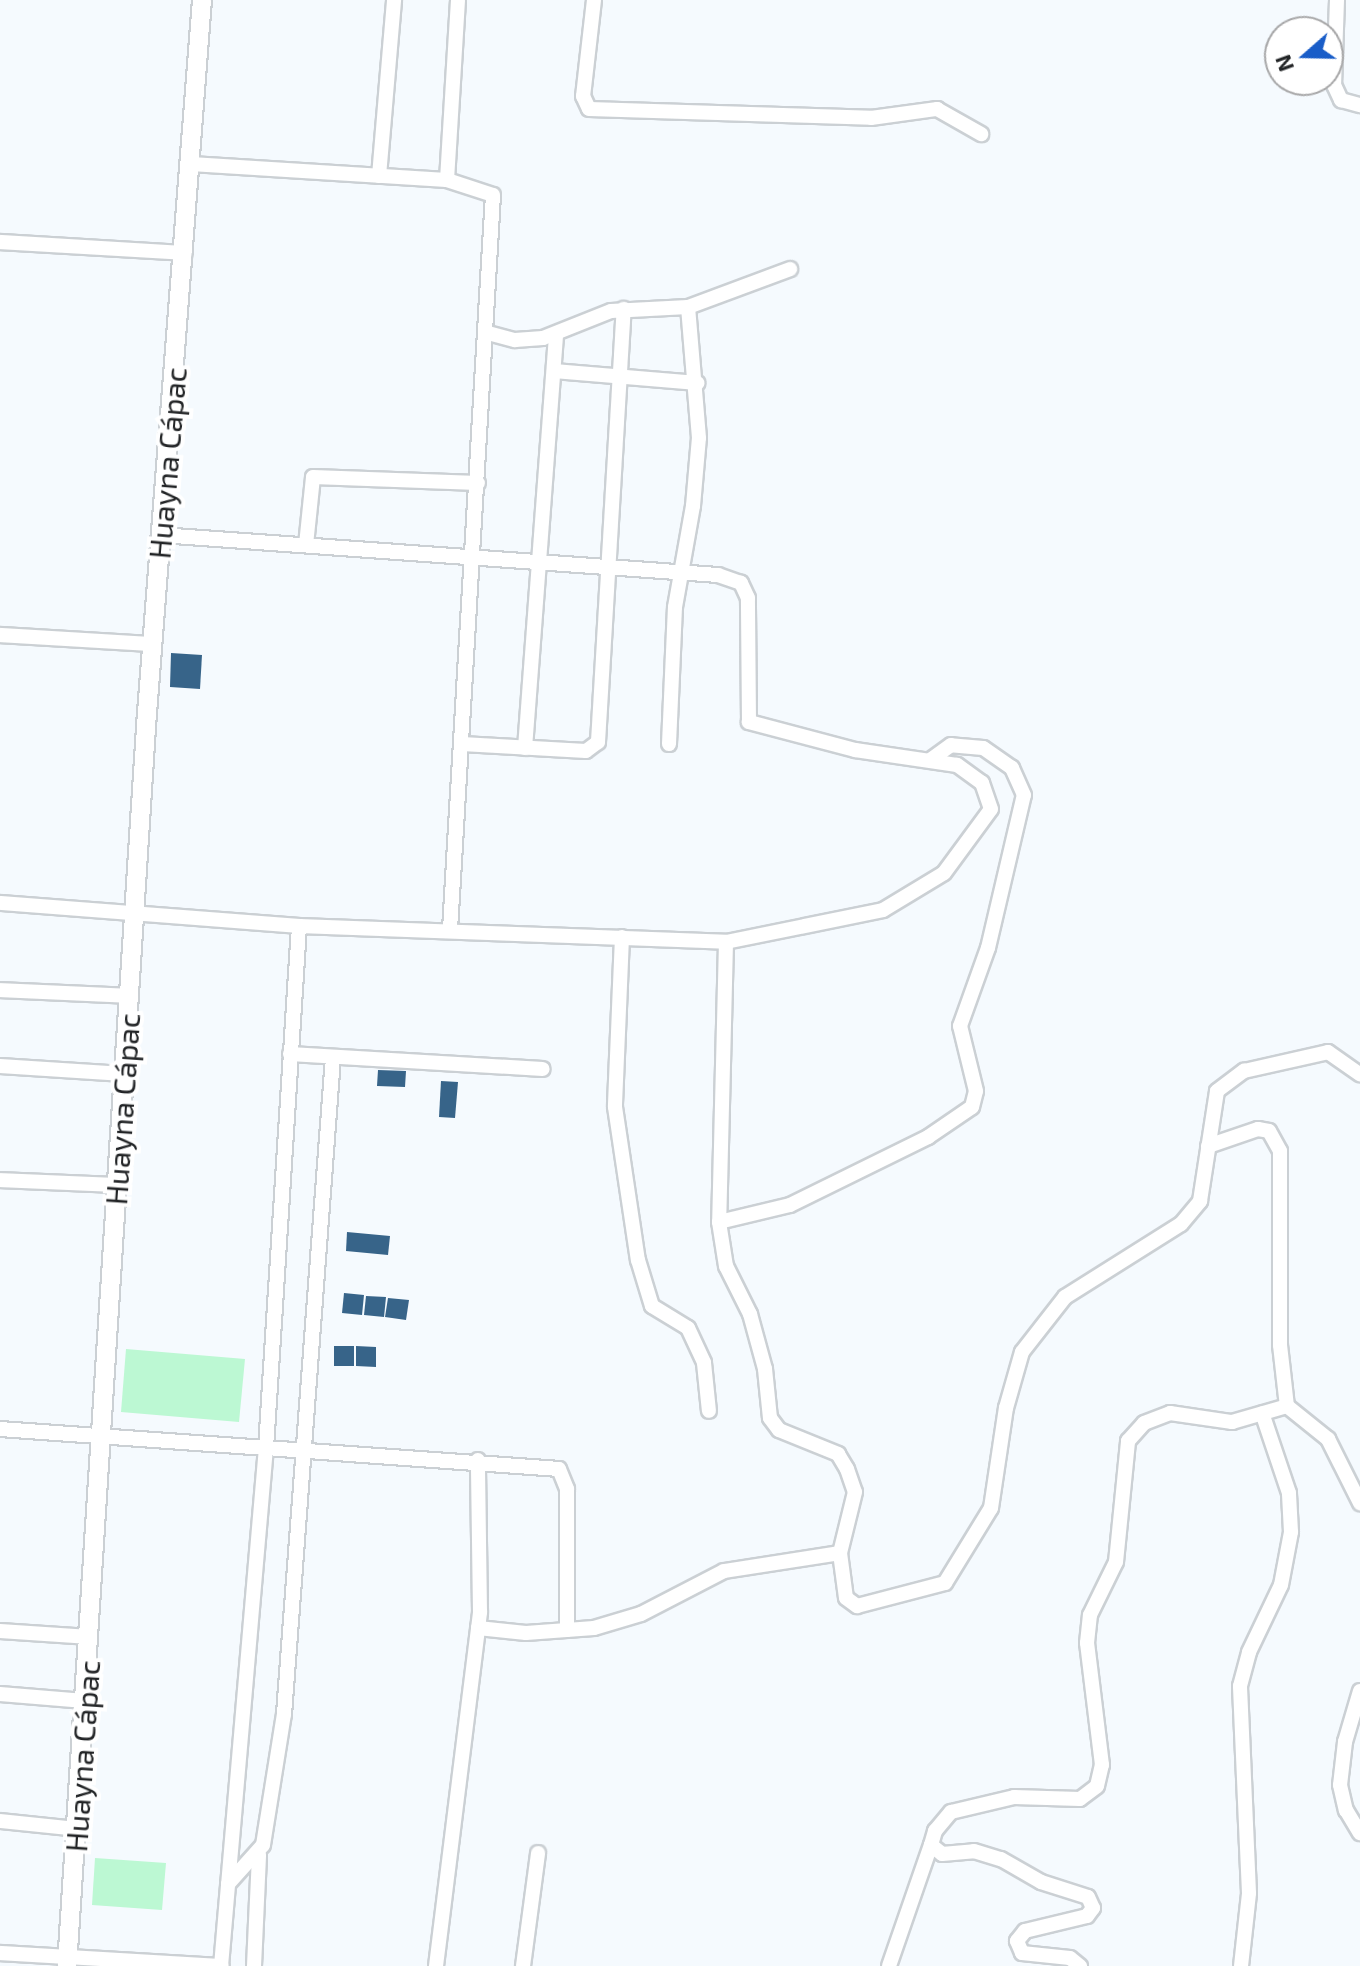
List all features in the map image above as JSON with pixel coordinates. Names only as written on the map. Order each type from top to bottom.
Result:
[{"type":"street","name":"Huayna Cápac","points":[[68,1961],[103,1436],[115,1185],[137,916],[160,535],[185,253],[202,0]]},
{"type":"street","points":[[379,176],[394,0]]},
{"type":"street","points":[[447,180],[458,0]]},
{"type":"street","points":[[594,0],[583,96],[589,109],[871,118],[937,109],[981,134]]},
{"type":"street","points":[[1337,0],[1334,85],[1341,100],[1360,105]]},
{"type":"street","points":[[191,164],[447,180],[485,189],[497,205],[450,930]]},
{"type":"street","points":[[0,242],[185,253]]},
{"type":"street","points":[[488,333],[515,340],[556,335],[624,309],[688,307],[790,269]]},
{"type":"street","points":[[669,744],[679,572],[697,472],[698,383],[688,307]]},
{"type":"street","points":[[462,744],[586,751],[598,742],[624,309]]},
{"type":"street","points":[[525,748],[556,335]]},
{"type":"street","points":[[554,371],[698,383]]},
{"type":"street","points":[[306,545],[313,477],[478,483]]},
{"type":"street","points":[[0,903],[137,916],[299,926],[726,942],[883,910],[944,873],[991,809],[982,783],[971,771],[930,760],[855,750],[754,727],[747,715],[752,665],[748,598],[741,583],[718,575],[160,535]]},
{"type":"street","points":[[0,635],[152,644]]},
{"type":"street","points":[[719,1222],[790,1205],[964,1118],[972,1107],[975,1083],[960,1026],[988,948],[1024,795],[1012,768],[983,748],[951,745],[930,760]]},
{"type":"street","points":[[0,1953],[68,1961],[221,1966],[266,1448],[299,926]]},
{"type":"street","points":[[622,937],[615,1107],[638,1260],[652,1306],[688,1328],[704,1363],[709,1411]]},
{"type":"street","points":[[726,942],[719,1222],[726,1266],[750,1314],[765,1369],[770,1418],[779,1430],[838,1454],[847,1469],[855,1492],[840,1553],[846,1598],[857,1606],[945,1583],[991,1508],[1006,1408],[1022,1352],[1065,1297],[1181,1224],[1200,1201],[1217,1091],[1244,1071],[1328,1052],[1360,1074]]},
{"type":"street","points":[[0,990],[131,996]]},
{"type":"street","points":[[290,1054],[543,1069]]},
{"type":"street","points":[[254,1966],[259,1855],[284,1714],[300,1450],[333,1058]]},
{"type":"street","points":[[0,1066],[124,1074]]},
{"type":"street","points":[[1208,1146],[1258,1129],[1269,1131],[1280,1151],[1280,1345],[1287,1406],[1328,1439],[1360,1503]]},
{"type":"street","points":[[0,1180],[115,1185]]},
{"type":"street","points":[[889,1966],[935,1831],[951,1812],[1014,1797],[1080,1799],[1097,1786],[1102,1765],[1088,1629],[1116,1562],[1128,1441],[1144,1423],[1170,1413],[1232,1422],[1287,1406]]},
{"type":"street","points":[[1241,1966],[1249,1893],[1240,1686],[1249,1652],[1281,1585],[1291,1532],[1289,1493],[1262,1413]]},
{"type":"street","points":[[0,1429],[478,1460],[559,1469],[564,1477],[567,1630]]},
{"type":"street","points":[[436,1966],[478,1628],[478,1460]]},
{"type":"street","points":[[478,1628],[567,1630],[623,1621],[724,1571],[840,1553]]},
{"type":"street","points":[[0,1631],[90,1637]]},
{"type":"street","points":[[1360,1691],[1345,1742],[1340,1785],[1346,1810],[1360,1833]]},
{"type":"street","points":[[0,1694],[85,1701]]},
{"type":"street","points":[[0,1821],[77,1829]]},
{"type":"street","points":[[931,1845],[942,1854],[974,1851],[987,1855],[1041,1882],[1088,1897],[1093,1908],[1087,1916],[1025,1931],[1017,1941],[1022,1953],[1070,1958],[1080,1966]]},
{"type":"street","points":[[523,1966],[538,1853]]},
{"type":"street","points":[[228,1884],[259,1855]]},
{"type":"green space","points":[[126,1349],[245,1359],[239,1422],[121,1412]]},
{"type":"green space","points":[[95,1858],[166,1863],[162,1910],[92,1905]]},
{"type":"building","points":[[171,653],[202,655],[200,689],[170,687]]},
{"type":"building","points":[[378,1070],[406,1071],[405,1087],[377,1086]]},
{"type":"building","points":[[441,1081],[458,1082],[455,1118],[439,1117]]},
{"type":"building","points":[[347,1232],[390,1236],[388,1255],[346,1251]]},
{"type":"building","points":[[344,1293],[364,1295],[362,1315],[342,1313]]},
{"type":"building","points":[[366,1296],[386,1297],[384,1317],[364,1315]]},
{"type":"building","points":[[388,1298],[409,1300],[406,1320],[385,1317]]},
{"type":"building","points":[[334,1346],[354,1346],[354,1366],[334,1366]]},
{"type":"building","points":[[356,1346],[376,1347],[376,1367],[356,1366]]}]
